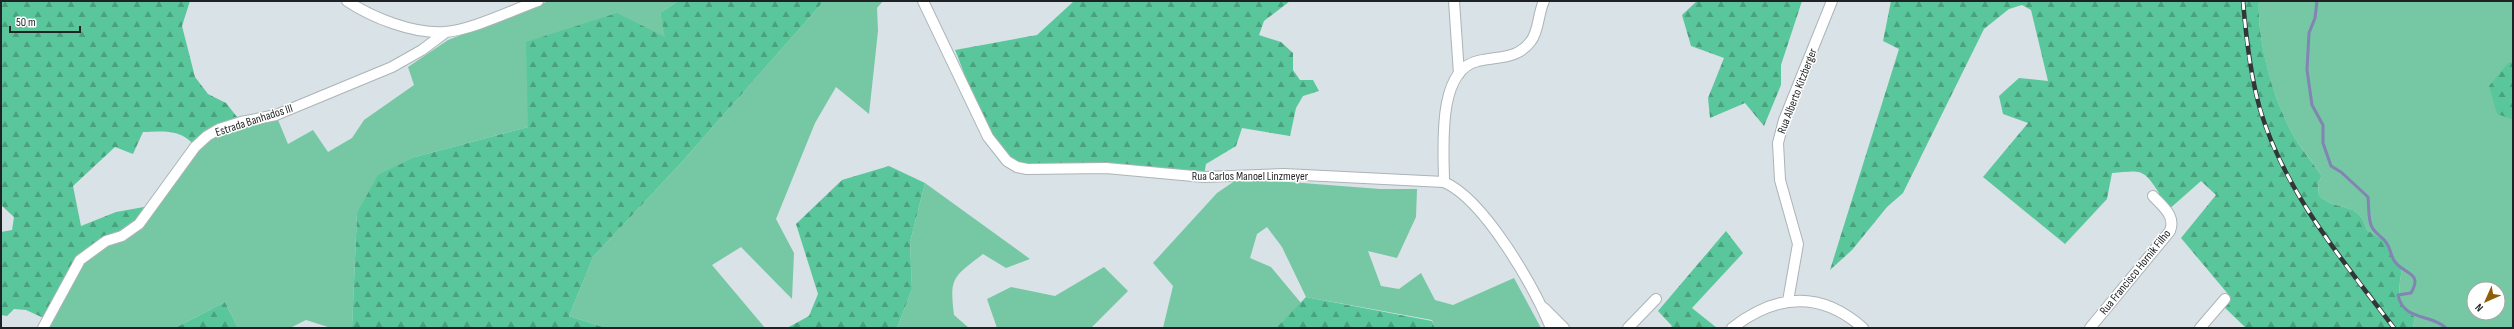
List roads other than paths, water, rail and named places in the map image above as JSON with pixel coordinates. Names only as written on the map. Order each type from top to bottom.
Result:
[{"type":"street","points":[[346,1],[399,24],[446,32],[538,1]]},
{"type":"street","name":"Rua Carlos Manoel Linzmeyer","points":[[923,1],[988,137],[1001,155],[1017,167],[1034,169],[1106,168],[1204,177],[1284,174],[1444,182]]},
{"type":"street","points":[[1454,1],[1459,74]]},
{"type":"street","points":[[1544,1],[1534,36],[1525,48],[1510,56],[1471,63],[1459,74],[1449,93],[1445,117],[1444,182],[1462,194],[1496,234],[1522,271],[1551,328]]},
{"type":"street","name":"Rua Alberto Kitzberger","points":[[1788,301],[1798,244],[1780,180],[1778,144],[1784,120],[1832,1]]},
{"type":"street","name":"Estrada Banhados III","points":[[43,328],[80,260],[106,241],[122,236],[139,224],[195,147],[207,136],[219,129],[241,122],[276,115],[392,67],[422,50],[446,32]]},
{"type":"street","name":"Rua Francisco Hornik Filho","points":[[2090,328],[2170,231],[2173,224],[2172,218],[2153,196]]},
{"type":"street","points":[[1628,328],[1656,299]]},
{"type":"street","points":[[2200,328],[2225,299]]},
{"type":"street","points":[[1732,328],[1754,313],[1777,303],[1788,301],[1803,301],[1840,310],[1863,328]]},
{"type":"street","points":[[1541,306],[1564,328]]},
{"type":"waterway","points":[[2317,1],[2315,18],[2309,33],[2307,70],[2312,105],[2323,125],[2323,143],[2331,166],[2341,172],[2368,197],[2369,219],[2372,228],[2387,243],[2396,263],[2414,278],[2415,281],[2411,293],[2398,295],[2401,304],[2412,313],[2440,323],[2446,328]]},
{"type":"railway","points":[[2243,1],[2249,55],[2260,109],[2284,168],[2299,197],[2317,224],[2394,328]]}]
